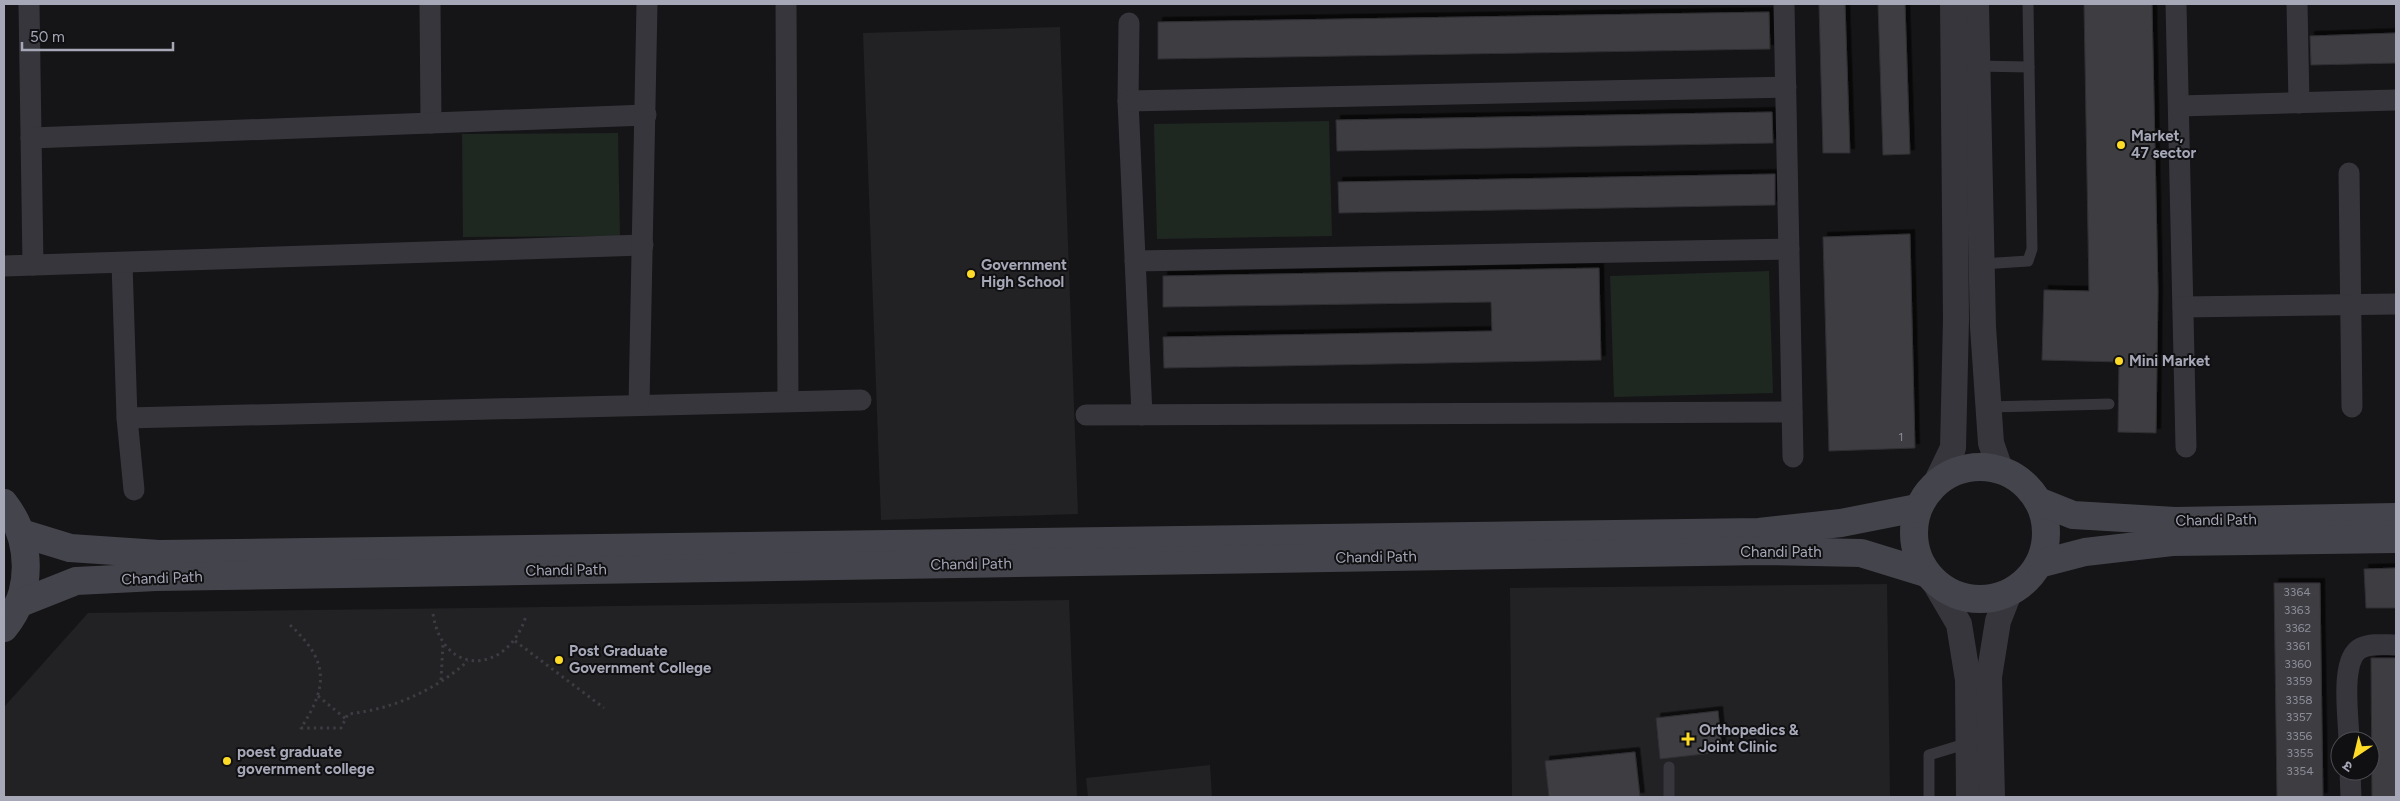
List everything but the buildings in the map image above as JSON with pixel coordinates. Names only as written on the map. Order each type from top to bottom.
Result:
[{"type":"main road","points":[[1976,466],[2000,469],[2024,483],[2038,501],[2046,529],[2044,551],[2039,564],[2030,578],[2009,594],[1984,600],[1957,596],[1930,578],[1918,560],[1913,537],[1917,508],[1938,479],[1953,472],[1976,466]]},
{"type":"main road","name":"Chandi Path","points":[[2038,501],[2074,514],[2175,521],[2396,517]]},
{"type":"main road","points":[[4,502],[20,533],[24,547],[26,576],[18,604],[4,628]]},
{"type":"main road","name":"Chandi Path","points":[[20,533],[70,548],[159,554],[199,554],[1758,532],[1841,523],[1917,508]]},
{"type":"main road","name":"Chandi Path","points":[[2039,564],[2085,552],[2172,542],[2396,539]]},
{"type":"main road","name":"Chandi Path","points":[[18,604],[76,581],[166,577],[1763,551],[1861,553],[1930,578]]},
{"type":"street","points":[[29,4],[33,265]]},
{"type":"street","points":[[430,4],[431,123]]},
{"type":"street","points":[[639,404],[647,4]]},
{"type":"street","points":[[786,4],[788,401]]},
{"type":"street","points":[[1784,4],[1793,457]]},
{"type":"street","points":[[1938,479],[1953,448],[1956,310],[1952,4]]},
{"type":"street","points":[[1976,4],[1982,264],[1989,407],[1991,444],[2000,469]]},
{"type":"street","points":[[2176,4],[2186,447]]},
{"type":"street","points":[[2297,4],[2299,103]]},
{"type":"street","points":[[1129,23],[1128,101],[1142,415]]},
{"type":"street","points":[[1128,101],[1786,87]]},
{"type":"street","points":[[2179,106],[2396,100]]},
{"type":"street","points":[[31,138],[646,115]]},
{"type":"street","points":[[2349,173],[2352,407]]},
{"type":"street","points":[[4,266],[643,245]]},
{"type":"street","points":[[1135,261],[1789,249]]},
{"type":"street","points":[[122,263],[127,418],[134,490]]},
{"type":"street","points":[[2183,307],[2396,304]]},
{"type":"street","points":[[127,418],[861,400]]},
{"type":"street","points":[[1086,415],[1792,412]]},
{"type":"street","points":[[1930,578],[1959,624],[1968,680],[1969,797]]},
{"type":"street","points":[[1992,797],[1989,677],[1998,621],[2009,594]]},
{"type":"street","points":[[2349,731],[2347,674],[2351,658],[2363,647],[2396,645]]},
{"type":"street","points":[[2350,781],[2351,797]]},
{"type":"lane","points":[[1982,264],[2020,263],[2028,261],[2031,256],[2028,4]]},
{"type":"lane","points":[[1977,66],[2029,68]]},
{"type":"lane","points":[[1989,407],[2109,404]]},
{"type":"lane","points":[[1929,797],[1929,755],[1968,742]]},
{"type":"lane","points":[[1669,767],[1669,797]]},
{"type":"path","points":[[433,614],[435,625],[443,643],[452,654],[468,660],[494,658],[515,641],[526,616]]},
{"type":"path","points":[[290,625],[316,655],[321,680],[314,708],[301,728],[341,728],[348,714],[393,706],[441,681],[468,660]]},
{"type":"path","points":[[515,641],[604,708]]},
{"type":"path","points":[[441,681],[443,643]]},
{"type":"path","points":[[318,696],[346,719]]},
{"type":"shaded area","name":"Government High School","points":[[1060,27],[1078,514],[881,520],[863,33]]},
{"type":"shaded area","points":[[1329,121],[1332,236],[1157,239],[1154,124]]},
{"type":"shaded area","points":[[618,133],[620,236],[463,237],[462,134]]},
{"type":"shaded area","points":[[1769,271],[1773,393],[1614,397],[1610,276]]},
{"type":"shaded area","points":[[1887,584],[1890,797],[1512,797],[1510,588]]},
{"type":"shaded area","name":"Post Graduate Government College","points":[[1069,600],[1077,797],[4,797],[4,707],[88,613]]},
{"type":"shaded area","points":[[1210,765],[1212,797],[1088,797],[1086,778]]},
{"type":"place","name":"Market, 47 sector","points":[[2121,145]]},
{"type":"place","name":"Government High School","points":[[971,274]]},
{"type":"place","name":"Mini Market","points":[[2119,361]]},
{"type":"place","name":"Post Graduate Government College","points":[[559,660]]},
{"type":"place","name":"Orthopedics & Joint Clinic","points":[[1688,739]]},
{"type":"place","name":"poest graduate government college","points":[[227,761]]}]
